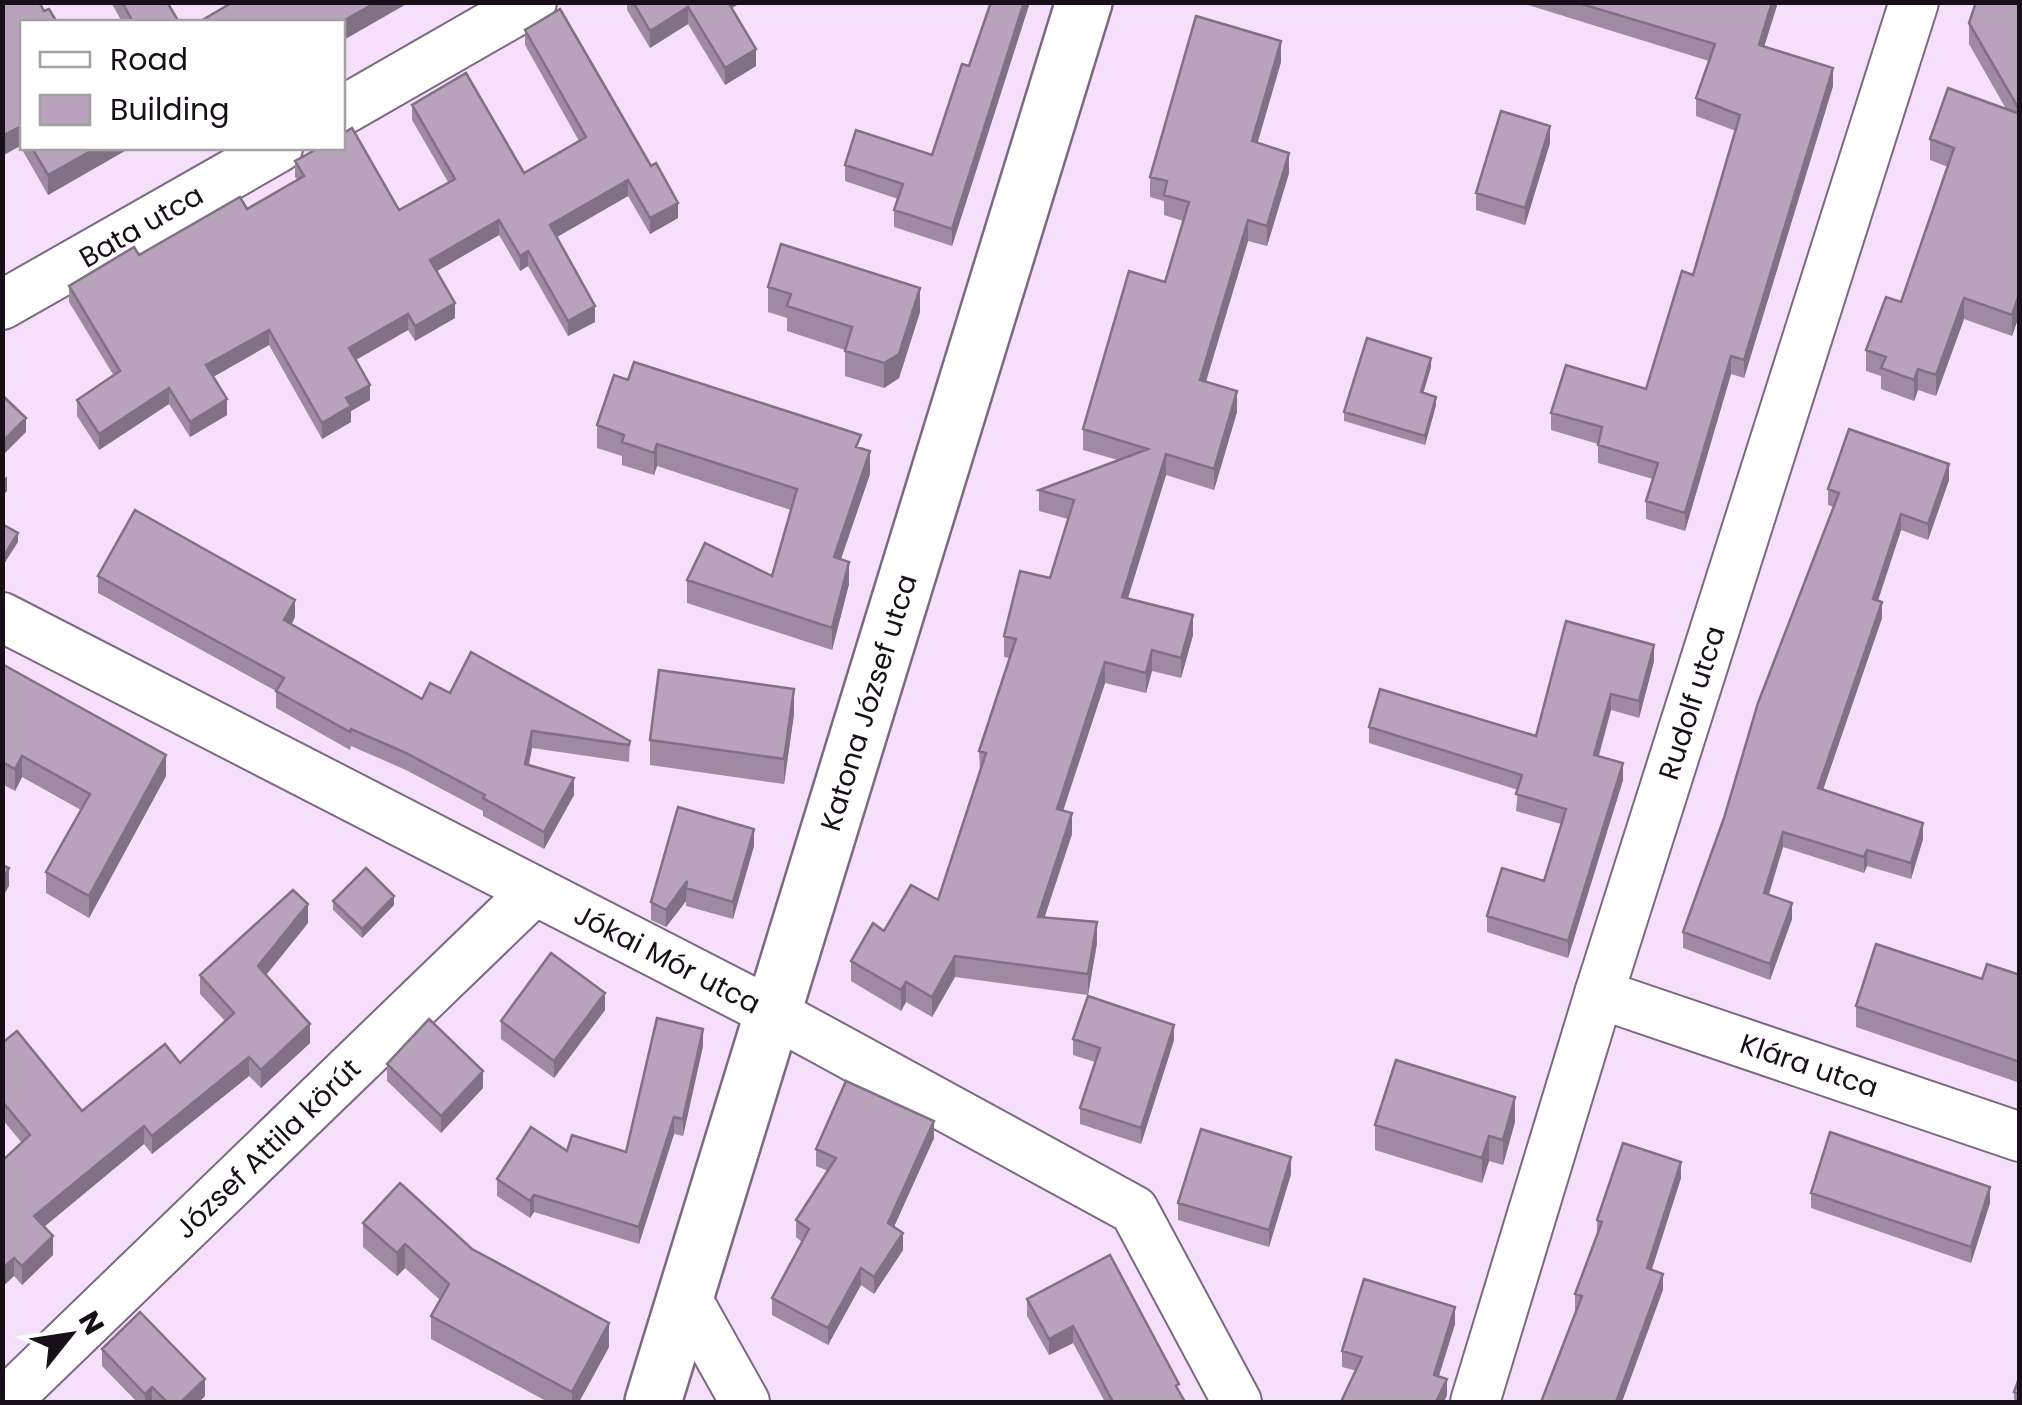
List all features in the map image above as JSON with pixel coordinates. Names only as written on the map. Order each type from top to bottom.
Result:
[{"type":"main road","name":"Katona József utca","points":[[653,1402],[1084,2]]},
{"type":"street","points":[[345,109],[532,2]]},
{"type":"street","name":"Rudolf utca","points":[[1475,1402],[1599,994],[1914,2]]},
{"type":"street","name":"Bata utca","points":[[2,305],[274,150]]},
{"type":"street","name":"Jókai Mór utca","points":[[2,617],[532,893],[773,1013],[1134,1210],[1237,1402]]},
{"type":"street","name":"József Attila körút","points":[[5,1402],[532,893]]},
{"type":"street","name":"Klára utca","points":[[1599,994],[2020,1136]]},
{"type":"street","points":[[685,1295],[745,1402]]},
{"type":"building","points":[[2,2],[39,2],[56,20],[20,20],[20,127],[2,136]]},
{"type":"building","points":[[122,2],[167,2],[178,20],[132,20]]},
{"type":"building","points":[[233,2],[377,2],[345,20],[202,20]]},
{"type":"building","points":[[633,2],[728,2],[756,49],[725,68],[688,7],[650,31]]},
{"type":"building","points":[[991,2],[1024,2],[952,229],[894,210],[903,184],[845,165],[856,130],[932,155],[962,64],[969,66]]},
{"type":"building","points":[[1575,2],[1772,2],[1759,45],[1833,68],[1744,360],[1731,356],[1685,513],[1646,501],[1658,463],[1598,445],[1602,427],[1551,413],[1566,365],[1646,389],[1682,271],[1693,275],[1740,115],[1696,98],[1715,44]]},
{"type":"building","points":[[1976,2],[2020,2],[2020,111],[1969,23]]},
{"type":"building","points":[[560,9],[651,166],[656,163],[678,203],[650,218],[628,180],[550,225],[595,306],[568,321],[528,251],[520,256],[499,220],[430,260],[455,303],[415,326],[408,314],[349,348],[370,385],[346,398],[351,406],[322,423],[269,330],[206,365],[227,399],[190,422],[169,388],[99,434],[77,400],[120,371],[69,286],[134,247],[139,255],[240,197],[247,209],[304,176],[295,161],[315,150],[345,150],[345,132],[352,128],[399,210],[455,179],[412,105],[466,73],[524,173],[586,137],[525,30]]},
{"type":"building","points":[[1196,16],[1281,41],[1252,141],[1289,153],[1267,226],[1248,220],[1200,380],[1237,391],[1214,469],[1166,454],[1122,597],[1193,615],[1181,658],[1152,650],[1146,673],[1105,662],[1057,809],[1072,813],[1038,917],[1097,922],[1088,974],[955,956],[932,997],[906,982],[901,990],[851,961],[873,923],[884,931],[911,885],[938,900],[986,753],[979,751],[1016,639],[1004,636],[1020,571],[1050,578],[1074,500],[1039,490],[1148,449],[1083,429],[1129,271],[1165,282],[1189,202],[1164,195],[1167,181],[1150,177]]},
{"type":"building","points":[[1948,88],[2020,114],[2020,292],[2012,315],[1964,298],[1936,375],[1918,369],[1914,380],[1881,368],[1886,357],[1866,350],[1886,297],[1901,302],[1954,148],[1930,139]]},
{"type":"building","points":[[1501,111],[1550,126],[1525,208],[1476,193]]},
{"type":"building","points":[[33,150],[92,150],[48,175]]},
{"type":"building","points":[[781,244],[920,288],[899,354],[884,363],[845,351],[852,327],[787,306],[791,294],[768,287]]},
{"type":"building","points":[[1367,338],[1431,358],[1421,392],[1436,397],[1425,436],[1344,412]]},
{"type":"building","points":[[634,362],[861,435],[856,447],[870,451],[834,557],[849,562],[832,628],[687,580],[705,543],[772,576],[797,489],[657,444],[654,453],[622,442],[624,435],[597,425],[614,375],[628,380]]},
{"type":"building","points":[[2,395],[26,418],[2,442]]},
{"type":"building","points":[[1849,429],[1949,464],[1928,524],[1901,514],[1873,599],[1882,602],[1818,788],[1923,823],[1911,863],[1867,850],[1864,857],[1783,832],[1764,893],[1792,903],[1770,964],[1683,932],[1724,818],[1758,703],[1839,493],[1828,489]]},
{"type":"building","points":[[135,510],[295,600],[284,620],[422,699],[430,683],[450,693],[471,652],[630,741],[629,745],[532,731],[525,764],[574,778],[544,832],[406,753],[351,729],[350,732],[276,691],[284,678],[98,576]]},
{"type":"building","points":[[2,524],[18,533],[2,559]]},
{"type":"building","points":[[1566,621],[1654,645],[1639,701],[1611,694],[1594,755],[1623,763],[1568,941],[1487,916],[1502,868],[1544,881],[1566,809],[1516,794],[1522,775],[1369,727],[1380,689],[1536,736]]},
{"type":"building","points":[[2,664],[166,755],[89,896],[46,872],[90,794],[22,756],[15,769],[2,762]]},
{"type":"building","points":[[659,670],[794,689],[784,759],[650,740]]},
{"type":"building","points":[[678,807],[754,829],[733,902],[686,888],[687,881],[666,910],[651,902]]},
{"type":"building","points":[[366,868],[394,896],[362,929],[333,901]]},
{"type":"building","points":[[293,890],[308,904],[258,966],[310,1024],[261,1070],[249,1057],[152,1136],[144,1126],[34,1216],[53,1236],[22,1266],[14,1258],[2,1269],[2,1161],[30,1135],[2,1101],[2,1043],[17,1031],[82,1111],[165,1044],[180,1063],[234,1013],[200,975]]},
{"type":"building","points":[[1876,944],[1982,979],[1987,964],[2020,975],[2020,1062],[1856,1006]]},
{"type":"building","points":[[551,953],[605,993],[554,1061],[501,1021]]},
{"type":"building","points":[[1088,996],[1174,1025],[1141,1128],[1080,1108],[1100,1048],[1073,1039]]},
{"type":"building","points":[[657,1018],[703,1029],[683,1119],[674,1117],[639,1227],[534,1195],[530,1201],[497,1179],[531,1127],[567,1151],[572,1135],[626,1152]]},
{"type":"building","points":[[429,1019],[483,1071],[441,1116],[387,1064]]},
{"type":"building","points":[[1396,1060],[1515,1097],[1503,1140],[1489,1136],[1482,1158],[1375,1125]]},
{"type":"building","points":[[846,1081],[934,1121],[888,1223],[903,1233],[874,1277],[861,1268],[828,1328],[772,1298],[809,1229],[796,1220],[836,1158],[816,1149]]},
{"type":"building","points":[[1201,1129],[1291,1157],[1269,1230],[1178,1203]]},
{"type":"building","points":[[1830,1132],[1990,1187],[1971,1247],[1811,1193]]},
{"type":"building","points":[[1623,1143],[1681,1162],[1647,1268],[1663,1274],[1616,1402],[1541,1402],[1582,1296],[1575,1294],[1602,1222],[1597,1220]]},
{"type":"building","points":[[400,1183],[472,1249],[609,1323],[572,1392],[431,1316],[449,1284],[405,1244],[397,1253],[363,1223]]},
{"type":"building","points":[[1110,1255],[1185,1402],[1113,1402],[1073,1326],[1049,1339],[1027,1299]]},
{"type":"building","points":[[1364,1279],[1455,1307],[1434,1375],[1447,1379],[1436,1402],[1341,1402],[1362,1357],[1342,1351]]},
{"type":"building","points":[[140,1312],[205,1379],[181,1402],[167,1402],[152,1387],[145,1394],[102,1349]]}]
